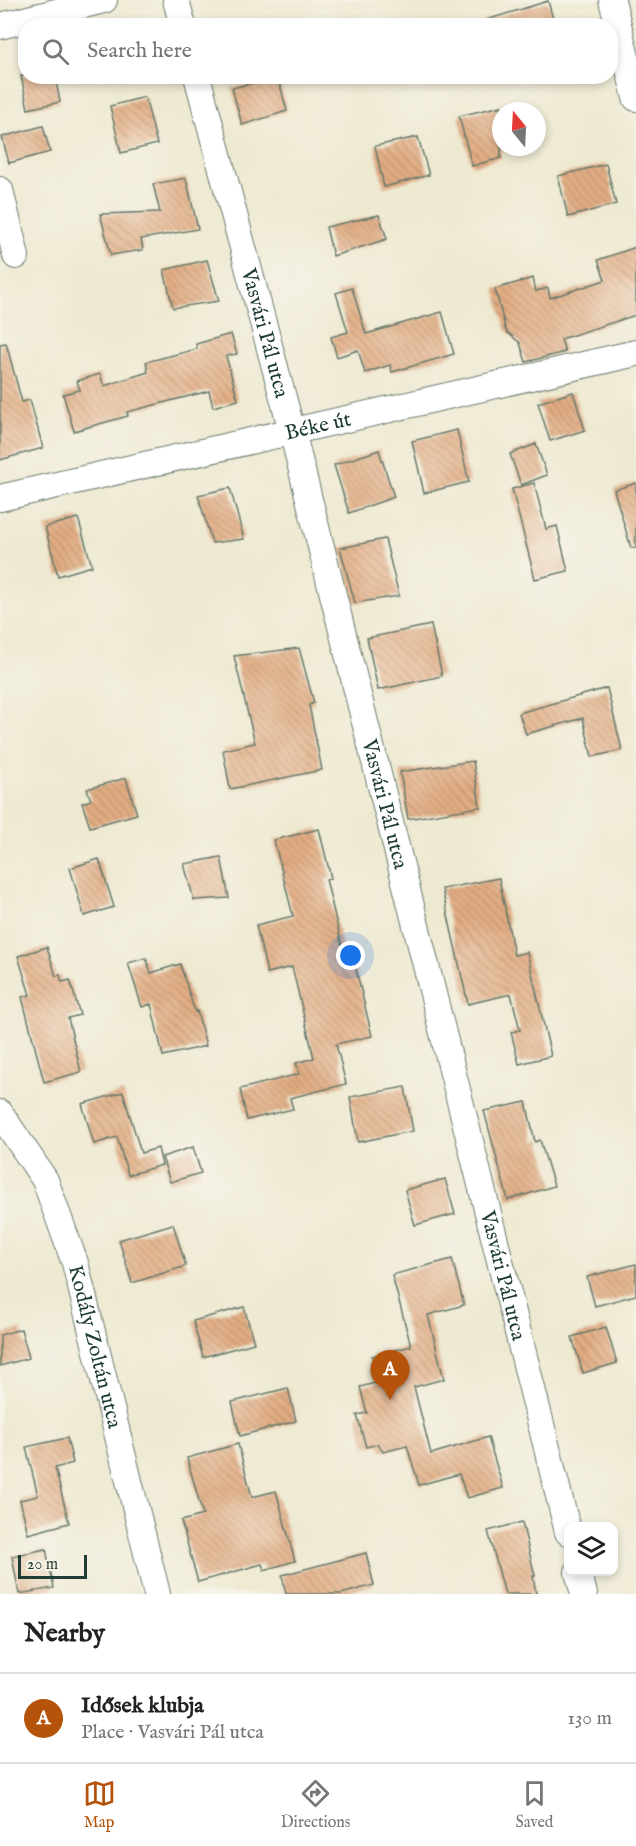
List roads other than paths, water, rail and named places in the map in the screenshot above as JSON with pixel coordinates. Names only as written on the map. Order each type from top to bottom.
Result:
[{"type":"street","points":[[32,18],[104,0]]},
{"type":"street","points":[[176,0],[181,18]]},
{"type":"street","points":[[612,0],[616,18]]},
{"type":"street","points":[[0,26],[18,22]]},
{"type":"street","points":[[618,24],[636,98]]},
{"type":"street","name":"Vasvári Pál utca","points":[[198,84],[292,431],[565,1522]]},
{"type":"street","points":[[0,190],[16,256]]},
{"type":"street","name":"Béke út","points":[[0,498],[636,353]]},
{"type":"street","name":"Kodály Zoltán utca","points":[[0,1113],[45,1180],[75,1263],[157,1594]]},
{"type":"street","points":[[579,1576],[584,1594]]},
{"type":"place","name":"Idősek klubja","points":[[390,1400]]}]
